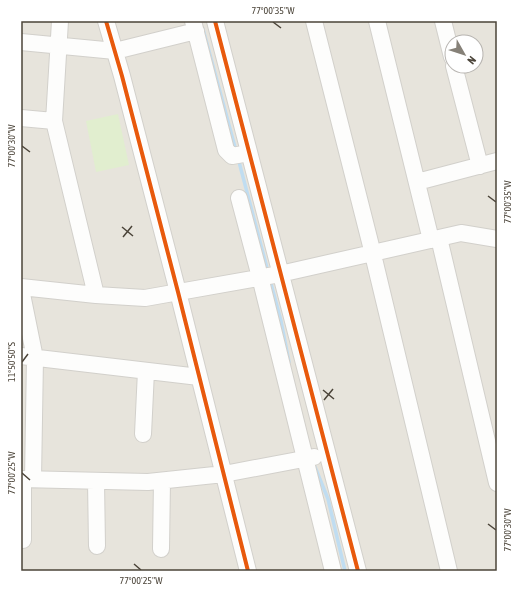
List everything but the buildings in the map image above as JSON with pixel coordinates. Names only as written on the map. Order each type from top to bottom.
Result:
[{"type":"street","points":[[60,21],[54,121],[96,295]]},
{"type":"street","points":[[106,21],[178,292],[248,571]]},
{"type":"street","points":[[214,21],[358,571]]},
{"type":"street","points":[[314,21],[449,571]]},
{"type":"street","points":[[377,21],[417,182],[435,239],[497,483]]},
{"type":"street","points":[[443,21],[446,34]]},
{"type":"street","points":[[21,42],[115,51],[194,26],[226,150],[232,156],[249,153]]},
{"type":"street","points":[[456,74],[480,166]]},
{"type":"street","points":[[21,118],[54,121]]},
{"type":"street","points":[[417,182],[497,161]]},
{"type":"street","points":[[239,198],[333,571]]},
{"type":"street","points":[[23,540],[26,479],[28,357],[21,288],[144,298],[280,274],[461,233],[497,239]]},
{"type":"street","points":[[28,357],[199,377]]},
{"type":"street","points":[[143,434],[146,371]]},
{"type":"street","points":[[26,479],[148,482],[162,481],[224,474],[328,454]]},
{"type":"street","points":[[96,481],[97,546]]},
{"type":"street","points":[[161,549],[162,481]]},
{"type":"shaded area","points":[[21,21],[497,21],[497,571],[21,571]]},
{"type":"green space","points":[[118,114],[129,165],[96,172],[86,121]]},
{"type":"waterway","points":[[203,29],[236,151]]},
{"type":"waterway","points":[[238,158],[268,272]]},
{"type":"waterway","points":[[270,280],[281,321],[289,362]]},
{"type":"waterway","points":[[315,467],[328,499],[345,571]]},
{"type":"cycle path","points":[[106,21],[122,76],[178,292],[248,571]]},
{"type":"cycle path","points":[[215,21],[358,571]]}]
